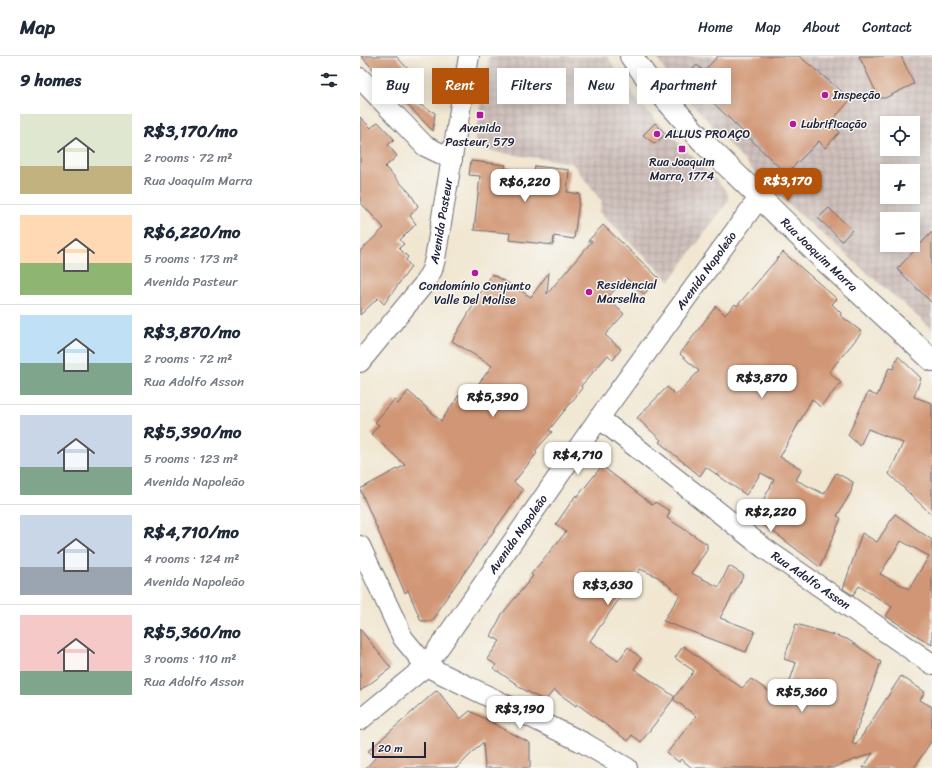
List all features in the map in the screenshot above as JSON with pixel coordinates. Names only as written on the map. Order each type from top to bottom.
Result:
[{"type":"street","name":"Avenida Pasteur","points":[[360,362],[424,284],[432,270],[469,56]]},
{"type":"street","name":"Rua Joaquim Marra","points":[[631,56],[647,78],[701,140],[759,198],[932,360]]},
{"type":"street","points":[[360,78],[425,146],[452,159]]},
{"type":"street","name":"Avenida Napoleão","points":[[360,720],[426,666],[599,418],[759,198]]},
{"type":"street","name":"Rua Adolfo Asson","points":[[599,418],[764,548],[932,664]]},
{"type":"street","points":[[360,546],[403,638],[426,666],[584,743],[627,768]]},
{"type":"shaded area","points":[[489,56],[607,56],[615,68],[574,68],[574,104],[629,104],[629,89],[637,101],[637,104],[640,104],[727,191],[729,200],[670,281],[599,212],[602,202],[572,163],[474,149],[481,104],[489,104],[489,68],[487,68]]},
{"type":"shaded area","points":[[656,56],[932,56],[932,329],[767,186],[693,104],[731,104],[731,68],[663,68]]},
{"type":"building","points":[[361,56],[396,56],[407,68],[372,68]]},
{"type":"building","points":[[718,56],[799,56],[851,99],[830,123],[840,132],[825,148],[819,141],[786,174],[715,104],[731,104],[731,68],[707,68]]},
{"type":"building","points":[[859,56],[901,56],[914,84],[885,98],[879,98]]},
{"type":"building","points":[[407,104],[418,104],[435,113],[433,131]]},
{"type":"building","points":[[360,117],[371,128],[378,122],[394,139],[388,145],[397,156],[385,167],[410,193],[418,206],[410,216],[416,224],[400,240],[404,244],[399,248],[408,257],[406,260],[411,267],[384,304],[378,298],[360,315],[360,251],[384,228],[360,202]]},
{"type":"building","name":"ALLIUS PROAÇO","points":[[655,123],[666,134],[655,144],[643,135]]},
{"type":"building","points":[[471,161],[506,165],[505,168],[534,173],[535,166],[569,170],[567,192],[580,194],[574,239],[554,236],[553,245],[509,240],[510,233],[474,230],[480,176],[469,175]]},
{"type":"building","points":[[829,208],[852,230],[842,241],[818,218]]},
{"type":"building","points":[[603,225],[659,278],[644,294],[626,278],[607,298],[624,314],[605,335],[621,349],[613,360],[608,355],[581,386],[582,388],[577,395],[549,430],[552,432],[535,451],[537,453],[514,482],[523,490],[437,611],[438,613],[432,621],[421,621],[408,590],[405,593],[360,489],[405,465],[371,434],[379,425],[375,422],[394,400],[398,404],[408,391],[441,421],[459,395],[466,400],[492,366],[452,341],[492,274],[531,297],[549,272],[547,294],[592,241],[588,241]]},
{"type":"building","points":[[932,232],[932,303],[897,269],[913,252],[920,252],[920,245]]},
{"type":"building","points":[[783,252],[837,299],[832,304],[841,313],[840,315],[862,332],[829,372],[841,383],[820,407],[812,399],[780,457],[802,469],[796,480],[824,494],[836,473],[853,482],[851,492],[837,516],[841,518],[820,567],[759,521],[766,510],[760,506],[774,480],[761,473],[746,495],[706,467],[700,476],[659,442],[661,440],[637,418],[667,387],[676,395],[699,371],[680,354],[716,306],[725,315],[735,304],[737,306]]},
{"type":"building","points":[[898,356],[921,378],[914,397],[932,403],[932,515],[889,474],[903,443],[868,429],[860,446],[848,435],[868,392],[877,396],[889,368],[893,369]]},
{"type":"building","points":[[602,466],[653,505],[655,502],[670,511],[667,518],[707,544],[707,550],[691,573],[719,587],[729,566],[744,575],[720,618],[755,631],[746,652],[663,621],[680,595],[658,577],[640,569],[590,641],[618,661],[628,647],[641,658],[634,669],[675,697],[641,742],[632,735],[628,741],[577,704],[576,706],[554,690],[545,701],[517,686],[518,685],[493,668],[496,665],[487,659],[500,641],[491,636],[502,614],[533,576],[531,574],[566,532],[556,524],[576,495],[577,497]]},
{"type":"building","points":[[895,514],[932,540],[932,645],[886,616],[892,607],[859,586],[853,595],[843,589],[862,533],[877,542]],"holes":[[[901,541],[929,556],[909,589],[880,574]]]},
{"type":"building","points":[[796,624],[847,639],[881,662],[852,743],[856,745],[901,676],[925,692],[920,700],[932,707],[932,740],[914,768],[863,768],[873,753],[832,768],[692,768],[681,759],[679,762],[667,753],[696,716],[673,699],[694,671],[675,658],[683,646],[742,688],[751,679],[783,701],[796,663],[784,659]]},
{"type":"building","points":[[360,629],[391,668],[360,691]]},
{"type":"building","points":[[437,690],[460,719],[470,711],[530,743],[530,768],[485,768],[483,742],[457,768],[366,768],[376,757],[368,751]]},
{"type":"place","name":"Inspeção","points":[[825,95]]},
{"type":"place","name":"Avenida Pasteur, 579","points":[[480,115]]},
{"type":"place","name":"Lubrificação","points":[[793,124]]},
{"type":"place","name":"ALLIUS PROAÇO","points":[[657,134]]},
{"type":"place","name":"Rua Joaquim Marra, 1774","points":[[682,149]]},
{"type":"place","name":"Condomínio Conjunto Valle Del Molise","points":[[475,273]]},
{"type":"place","name":"Residencial Marselha","points":[[589,292]]}]
